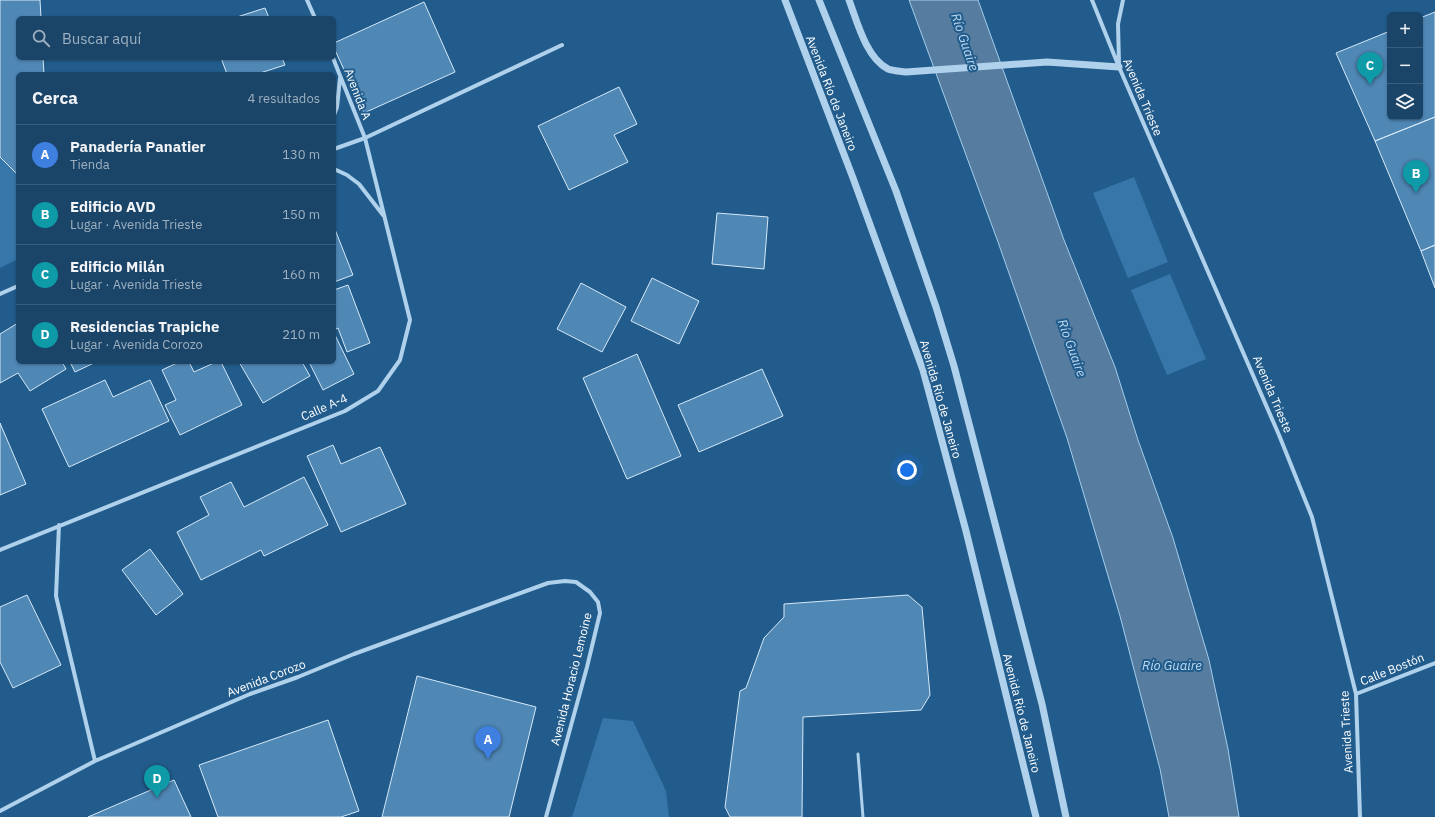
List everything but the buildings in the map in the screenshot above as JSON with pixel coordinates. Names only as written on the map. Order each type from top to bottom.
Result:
[{"type":"street","points":[[307,0],[314,16]]},
{"type":"street","name":"Avenida Río de Janeiro","points":[[785,0],[848,165],[923,370],[966,531],[1036,817]]},
{"type":"street","name":"Avenida Río de Janeiro","points":[[819,0],[896,192],[936,307],[954,366],[1042,704],[1066,817]]},
{"type":"street","points":[[849,0],[863,38],[877,61],[888,69],[906,72],[1047,62],[1119,67],[1118,24],[1123,0]]},
{"type":"street","name":"Avenida Trieste","points":[[1092,0],[1119,67],[1279,435],[1312,517],[1356,694],[1360,817]]},
{"type":"street","points":[[336,148],[365,138],[562,45]]},
{"type":"street","name":"Avenida A","points":[[334,60],[365,138]]},
{"type":"street","points":[[336,110],[341,76]]},
{"type":"street","name":"Calle A-4","points":[[0,550],[345,411],[378,391],[400,360],[410,320],[365,138]]},
{"type":"street","points":[[336,170],[347,174],[359,184],[384,216]]},
{"type":"street","points":[[0,294],[16,287]]},
{"type":"street","points":[[59,526],[56,596],[95,761]]},
{"type":"street","name":"Avenida Horacio Lemoine","points":[[546,817],[587,667],[600,613],[598,602],[590,592],[576,582],[565,581],[548,583]]},
{"type":"street","name":"Avenida Corozo","points":[[0,811],[95,761],[250,694],[298,678],[354,654],[548,583]]},
{"type":"street","name":"Calle Bostón","points":[[1356,694],[1435,663]]},
{"type":"lane","points":[[858,754],[863,817]]},
{"type":"shaded area","points":[[0,157],[16,173],[16,260],[0,268]]},
{"type":"shaded area","points":[[1134,177],[1168,262],[1128,278],[1093,193]]},
{"type":"shaded area","points":[[1170,274],[1206,359],[1167,375],[1131,290]]},
{"type":"shaded area","points":[[603,718],[633,721],[666,791],[669,817],[572,817]]},
{"type":"water","name":"Río Guaire","points":[[909,0],[978,0],[1064,240],[1115,367],[1138,440],[1173,538],[1209,660],[1228,749],[1239,817],[1169,817],[1160,769],[1120,616],[1067,438],[998,242]]},
{"type":"place","name":"Edificio Milán","points":[[1370,85]]},
{"type":"place","name":"Edificio AVD","points":[[1416,193]]},
{"type":"place","name":"Panadería Panatier","points":[[488,759]]},
{"type":"place","name":"Residencias Trapiche","points":[[157,798]]}]
